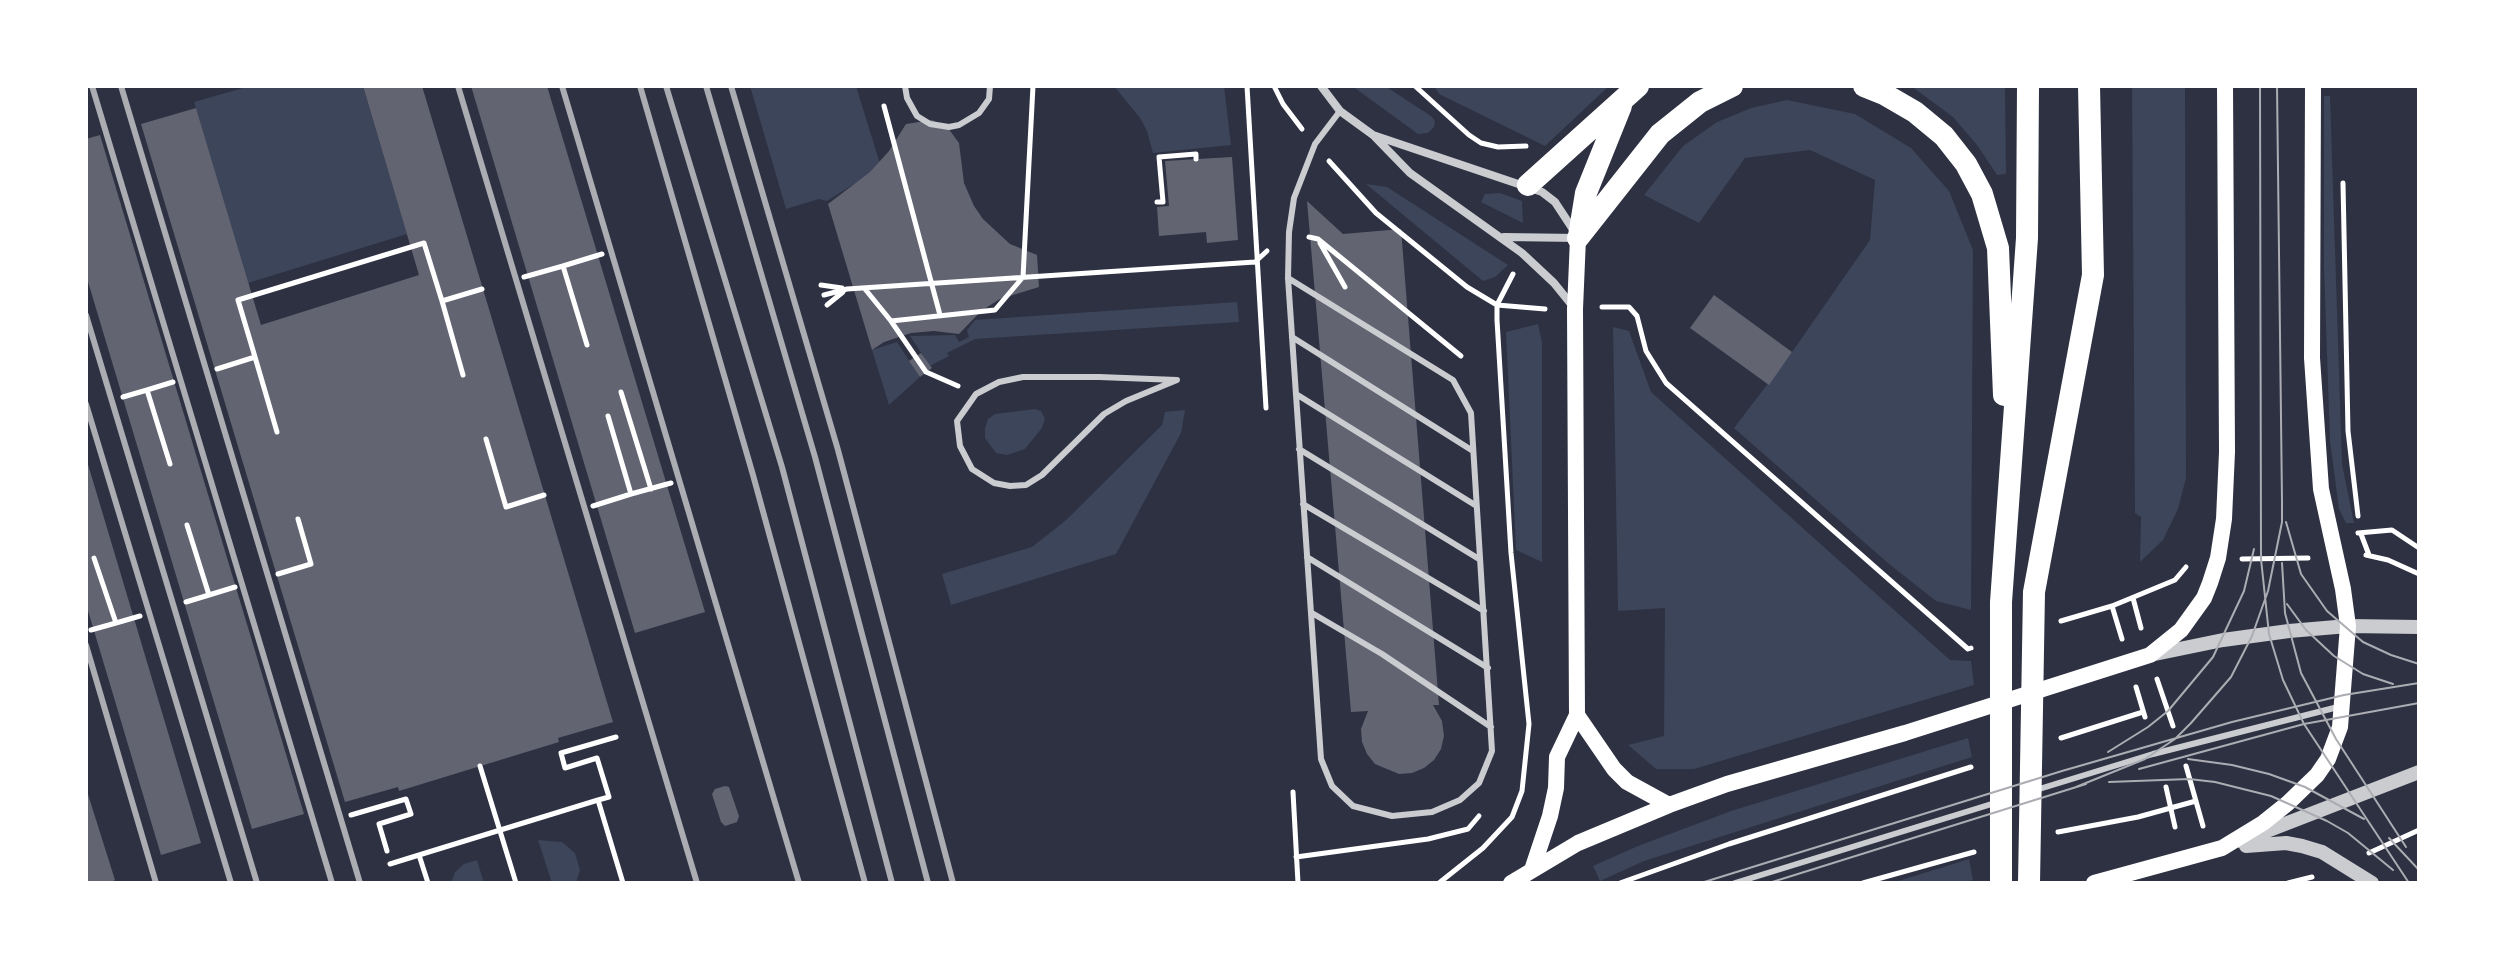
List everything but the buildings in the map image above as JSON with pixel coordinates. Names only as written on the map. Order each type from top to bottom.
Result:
[{"type":"highway","points":[[1578,238],[1660,134],[1700,102],[1732,86]]},
{"type":"highway","points":[[1864,86],[1915,112],[1944,136],[1966,164],[1982,194],[1998,248],[2009,500]]},
{"type":"highway","points":[[2001,883],[2001,602],[2027,238],[2028,86]]},
{"type":"highway","points":[[2029,883],[2034,592],[2093,275],[2089,86]]},
{"type":"highway","points":[[1578,238],[1586,193],[1630,94]]},
{"type":"highway","points":[[1528,185],[1630,94]]},
{"type":"main road","points":[[1511,883],[1578,843],[1669,805],[1727,784],[1905,733],[2150,655],[2181,630],[2204,598],[2218,558],[2223,530],[2227,452],[2225,86]]},
{"type":"main road","points":[[2094,883],[2222,848],[2263,823],[2317,775],[2328,759],[2340,727],[2348,626],[2321,489],[2315,434],[2312,358],[2313,86]]},
{"type":"main road","points":[[1532,870],[1550,816],[1556,788],[1557,757],[1577,715],[1575,309],[1578,238]]},
{"type":"main road","points":[[1577,715],[1614,769],[1627,782],[1669,805]]},
{"type":"street","points":[[1321,86],[1340,111],[1373,135],[1410,173],[1503,237],[1554,283],[1575,309]]},
{"type":"street","points":[[1373,135],[1528,185],[1555,202],[1578,238]]},
{"type":"street","points":[[1503,237],[1578,238]]},
{"type":"street","points":[[2150,655],[2237,638],[2348,626],[2419,627]]},
{"type":"street","points":[[2222,848],[2419,772]]},
{"type":"street","points":[[2222,848],[2286,843],[2322,852],[2372,883]]},
{"type":"lane","points":[[905,86],[907,98],[917,116],[930,124],[949,127],[959,125],[979,113],[989,99],[990,86]]},
{"type":"lane","points":[[1288,278],[1453,380],[1471,413],[1492,751],[1479,783],[1460,800],[1432,812],[1406,816],[1366,811],[1345,801],[1332,786],[1321,759],[1288,278],[1289,232],[1294,198],[1315,144],[1340,111]]},
{"type":"lane","points":[[1292,337],[1473,451]]},
{"type":"lane","points":[[1023,377],[1177,380],[1126,401],[1104,414],[1042,475],[1026,485],[1010,486],[981,476],[965,459],[957,435],[957,421],[976,394],[999,382],[1023,377]]},
{"type":"lane","points":[[1296,394],[1475,505]]},
{"type":"lane","points":[[1299,449],[1479,559]]},
{"type":"lane","points":[[1303,504],[1484,611]]},
{"type":"lane","points":[[1307,557],[1488,668]]},
{"type":"lane","points":[[1311,612],[1382,654],[1491,727]]},
{"type":"lane","points":[[2026,793],[2153,754],[2343,706]]},
{"type":"lane","points":[[1735,883],[2011,798]]},
{"type":"path","points":[[891,321],[995,310],[1023,277],[1034,86]]},
{"type":"path","points":[[1247,86],[1266,408]]},
{"type":"path","points":[[1274,86],[1296,122]]},
{"type":"path","points":[[1415,86],[1475,139],[1498,147],[1527,146]]},
{"type":"path","points":[[882,101],[940,315]]},
{"type":"path","points":[[1157,202],[1163,202],[1159,157],[1196,154],[1196,159]]},
{"type":"path","points":[[2343,180],[2348,431],[2361,533],[2369,555],[2419,574]]},
{"type":"path","points":[[1349,185],[1376,213],[1455,278],[1497,305],[1540,309]]},
{"type":"path","points":[[1318,239],[1350,295]]},
{"type":"path","points":[[277,432],[238,300],[424,243],[463,375]]},
{"type":"path","points":[[524,277],[602,254]]},
{"type":"path","points":[[824,295],[847,289],[1255,262]]},
{"type":"path","points":[[563,266],[587,345]]},
{"type":"path","points":[[1439,883],[1483,848],[1512,817],[1522,791],[1529,724],[1511,553],[1497,305],[1515,268]]},
{"type":"path","points":[[821,285],[847,289]]},
{"type":"path","points":[[864,288],[926,372],[976,394]]},
{"type":"path","points":[[442,301],[482,289]]},
{"type":"path","points":[[827,305],[847,289]]},
{"type":"path","points":[[1611,306],[1629,307],[1637,316],[1646,351],[1666,383],[1968,649]]},
{"type":"path","points":[[217,369],[255,357]]},
{"type":"path","points":[[123,397],[173,382]]},
{"type":"path","points":[[147,390],[170,464]]},
{"type":"path","points":[[621,392],[651,489]]},
{"type":"path","points":[[608,416],[631,494]]},
{"type":"path","points":[[486,439],[506,507],[544,495]]},
{"type":"path","points":[[593,506],[671,483]]},
{"type":"path","points":[[278,574],[311,564],[298,519]]},
{"type":"path","points":[[187,525],[209,595]]},
{"type":"path","points":[[2346,534],[2392,530],[2419,548]]},
{"type":"path","points":[[94,558],[116,623]]},
{"type":"path","points":[[2144,638],[2133,598],[2175,580],[2193,558]]},
{"type":"path","points":[[2244,559],[2305,558]]},
{"type":"path","points":[[186,602],[235,587]]},
{"type":"path","points":[[91,630],[140,616]]},
{"type":"path","points":[[2155,675],[2165,701]]},
{"type":"path","points":[[2056,739],[2143,712],[2145,717]]},
{"type":"path","points":[[390,864],[609,797],[597,758],[565,768],[561,753],[616,737]]},
{"type":"path","points":[[1620,883],[1729,844],[1984,763]]},
{"type":"path","points":[[480,766],[516,883]]},
{"type":"path","points":[[2166,787],[2175,827]]},
{"type":"path","points":[[2192,789],[2202,824]]},
{"type":"path","points":[[1293,792],[1298,883]]},
{"type":"path","points":[[351,815],[406,799],[411,814],[379,824],[387,851]]},
{"type":"path","points":[[598,800],[623,883]]},
{"type":"path","points":[[2170,807],[2196,801]]},
{"type":"path","points":[[2344,864],[2419,830]]},
{"type":"path","points":[[419,855],[428,883]]},
{"type":"shaded area","points":[[250,86],[363,86],[407,234],[248,283],[194,102]]},
{"type":"shaded area","points":[[750,86],[856,86],[881,167],[827,201],[819,199],[786,209]]},
{"type":"shaded area","points":[[1114,86],[1224,86],[1231,145],[1153,153],[1140,118]]},
{"type":"shaded area","points":[[1352,86],[1385,86],[1431,116],[1435,121],[1434,127],[1428,133],[1418,134]]},
{"type":"shaded area","points":[[1434,86],[1609,86],[1545,146],[1439,94]]},
{"type":"shaded area","points":[[1911,86],[2005,86],[2006,174],[1997,175],[1953,117]]},
{"type":"shaded area","points":[[2132,86],[2185,86],[2186,478],[2178,509],[2163,540],[2140,562],[2141,517],[2135,513]]},
{"type":"shaded area","points":[[2324,96],[2330,96],[2342,464],[2354,523],[2346,523],[2339,509],[2330,441],[2324,268]]},
{"type":"shaded area","points":[[1787,100],[1855,114],[1911,148],[1949,191],[1973,250],[1971,610],[1936,601],[1889,564],[1734,428],[1792,352],[1870,240],[1875,180],[1810,150],[1745,158],[1699,223],[1644,195],[1683,146],[1717,122],[1751,108]]},
{"type":"shaded area","points":[[1366,184],[1387,187],[1508,265],[1495,277],[1483,281]]},
{"type":"shaded area","points":[[1500,193],[1522,201],[1523,223],[1481,202],[1485,194]]},
{"type":"shaded area","points":[[1237,302],[1239,322],[975,339],[947,353],[949,356],[930,366],[910,336],[955,335],[959,342],[969,337],[967,330],[975,320]]},
{"type":"shaded area","points":[[1538,324],[1542,342],[1542,562],[1516,550],[1506,332]]},
{"type":"shaded area","points":[[1613,327],[1629,331],[1651,392],[1950,660],[1971,661],[1974,685],[1694,769],[1656,769],[1628,745],[1664,736],[1665,608],[1618,611]]},
{"type":"shaded area","points":[[897,342],[920,377],[889,405],[872,350]]},
{"type":"shaded area","points":[[1185,410],[1181,433],[1116,554],[951,605],[942,574],[1032,547],[1065,521],[1162,425],[1165,412]]},
{"type":"shaded area","points":[[1041,411],[1045,419],[1042,428],[1025,449],[1007,455],[996,453],[985,438],[988,419],[995,414]]},
{"type":"shaded area","points":[[1968,738],[1972,757],[1644,861],[1600,881],[1593,866],[1731,811]]},
{"type":"shaded area","points":[[538,840],[562,842],[575,853],[580,870],[576,883],[552,883]]},
{"type":"shaded area","points":[[1969,859],[1973,880],[1963,883],[1892,883]]},
{"type":"shaded area","points":[[477,860],[484,883],[451,883],[455,872],[464,864]]},
{"type":"tram line","points":[[2260,86],[2261,559],[2269,634],[2283,680],[2304,724],[2409,883]]},
{"type":"tram line","points":[[2076,787],[2145,759],[2175,739],[2191,723],[2231,677],[2252,636],[2268,591],[2282,522],[2277,86]]},
{"type":"tram line","points":[[2286,522],[2301,574],[2327,611],[2363,642],[2419,664]]},
{"type":"tram line","points":[[2108,752],[2168,711],[2213,657],[2244,591],[2254,549]]},
{"type":"tram line","points":[[2282,563],[2285,613],[2301,673],[2336,739],[2406,847]]},
{"type":"tram line","points":[[2287,604],[2306,630],[2334,656],[2363,674],[2393,684]]},
{"type":"tram line","points":[[1701,883],[2062,771],[2232,722],[2344,695],[2419,683]]},
{"type":"tram line","points":[[2139,769],[2304,724],[2419,703]]},
{"type":"tram line","points":[[2188,759],[2269,774],[2305,787],[2364,819]]},
{"type":"tram line","points":[[2109,782],[2189,779],[2271,796],[2348,833],[2393,870]]},
{"type":"tram line","points":[[1769,883],[2086,784]]},
{"type":"tram line","points":[[2389,838],[2419,870]]},
{"type":"railway","points":[[92,86],[332,883]]},
{"type":"railway","points":[[121,86],[360,883]]},
{"type":"railway","points":[[458,86],[697,883]]},
{"type":"railway","points":[[562,86],[799,883]]},
{"type":"railway","points":[[640,86],[753,475],[865,883]]},
{"type":"railway","points":[[666,86],[782,467],[892,883]]},
{"type":"railway","points":[[706,86],[815,457],[928,883]]},
{"type":"railway","points":[[731,86],[838,450],[953,883]]},
{"type":"railway","points":[[86,315],[257,883]]},
{"type":"railway","points":[[86,404],[231,883]]},
{"type":"railway","points":[[86,645],[156,883]]}]
